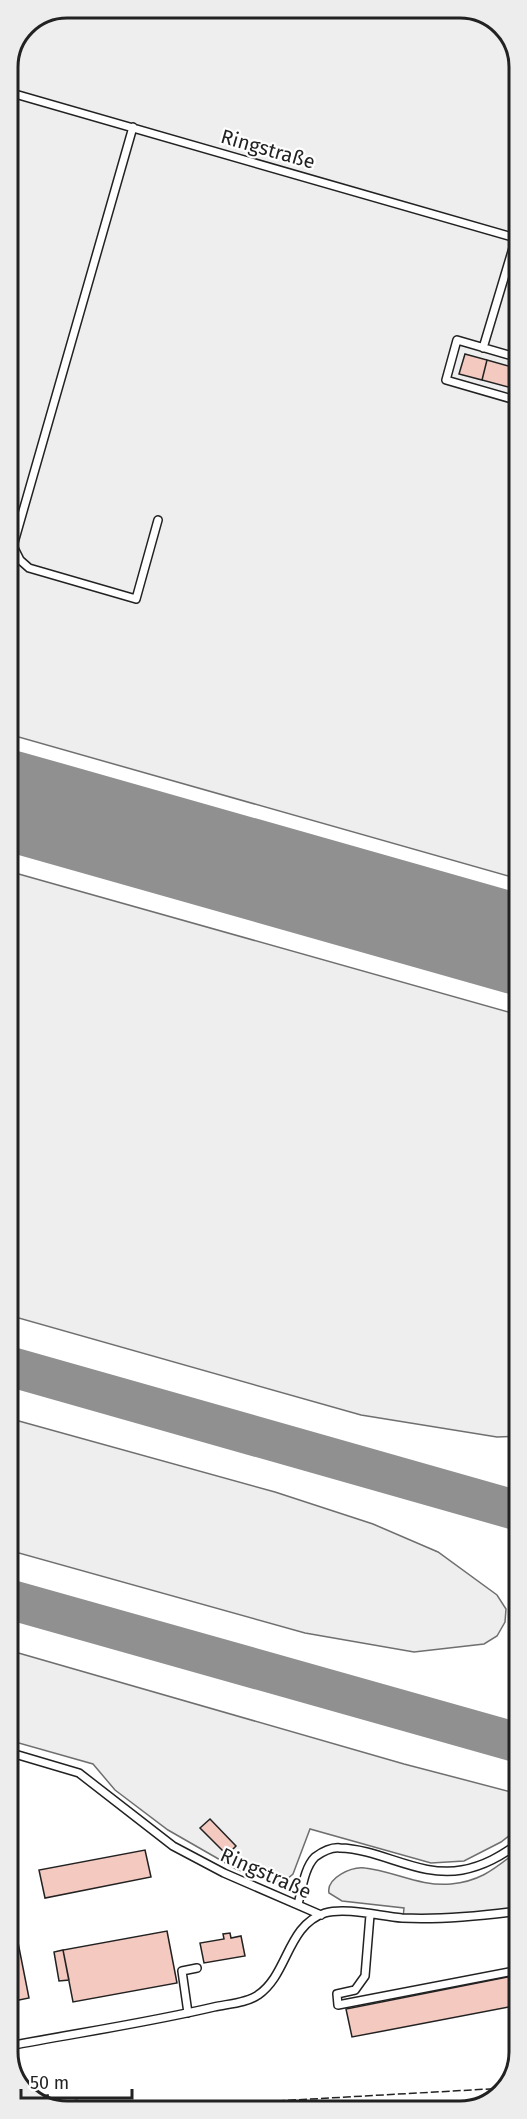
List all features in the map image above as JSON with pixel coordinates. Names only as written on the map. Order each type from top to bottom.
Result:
[{"type":"lane","name":"Ringstraße","points":[[18,95],[509,236]]},
{"type":"lane","points":[[18,529],[133,127]]},
{"type":"lane","points":[[483,348],[509,264]]},
{"type":"lane","points":[[509,355],[457,340],[446,380],[509,398]]},
{"type":"lane","points":[[18,556],[29,568],[136,599],[158,520]]},
{"type":"lane","name":"Ringstraße","points":[[18,1755],[79,1773],[173,1846],[224,1873],[321,1915],[339,1911],[403,1918],[509,1912]]},
{"type":"lane","points":[[298,1904],[309,1867],[315,1858],[329,1849],[355,1850],[432,1870],[460,1871],[485,1864],[509,1849]]},
{"type":"lane","points":[[18,2044],[188,2013],[256,1997],[271,1984],[297,1934],[312,1919],[321,1915]]},
{"type":"lane","points":[[370,1915],[365,1976],[355,1990],[337,1994],[338,2005],[509,1972]]},
{"type":"lane","points":[[188,2013],[182,1971],[197,1968]]},
{"type":"shaded area","points":[[67,18],[463,18],[487,26],[497,35],[505,48],[509,67],[509,876],[18,737],[18,67],[26,40],[40,26]]},
{"type":"shaded area","points":[[18,874],[509,1012],[509,1436],[497,1437],[361,1415],[18,1318]]},
{"type":"shaded area","points":[[18,1421],[275,1492],[373,1524],[438,1552],[497,1595],[506,1609],[505,1622],[497,1636],[484,1644],[414,1652],[305,1633],[18,1553]]},
{"type":"shaded area","points":[[18,1653],[404,1764],[509,1791],[509,1836],[464,1861],[431,1863],[310,1829],[293,1874],[287,1879],[273,1882],[236,1869],[168,1830],[115,1790],[93,1764],[18,1743]]},
{"type":"shaded area","points":[[509,1858],[509,1912],[403,1918],[404,1908],[342,1901],[329,1893],[329,1888],[336,1878],[353,1869],[365,1868],[418,1881],[451,1884],[480,1877]]},
{"type":"building","points":[[465,354],[487,360],[482,380],[459,374]]},
{"type":"building","points":[[487,360],[509,366],[509,387],[482,380]]},
{"type":"building","points":[[210,1819],[236,1846],[227,1855],[200,1828]]},
{"type":"building","points":[[145,1850],[151,1877],[45,1898],[39,1870]]},
{"type":"building","points":[[167,1931],[177,1983],[73,2002],[63,1950]]},
{"type":"building","points":[[230,1933],[231,1938],[241,1936],[245,1956],[204,1963],[200,1943],[224,1939],[223,1934]]},
{"type":"building","points":[[18,1942],[29,1998],[18,2000]]},
{"type":"building","points":[[63,1950],[69,1980],[59,1981],[54,1952]]},
{"type":"building","points":[[509,1977],[509,2007],[352,2037],[346,2009]]},
{"type":"taxiway","points":[[417,913],[509,939]]},
{"type":"taxiway","points":[[18,1369],[509,1508]]},
{"type":"taxiway","points":[[18,1602],[509,1740]]},
{"type":"runway","points":[[18,803],[509,942]]},
{"type":"fence","points":[[276,2101],[492,2089]]}]
